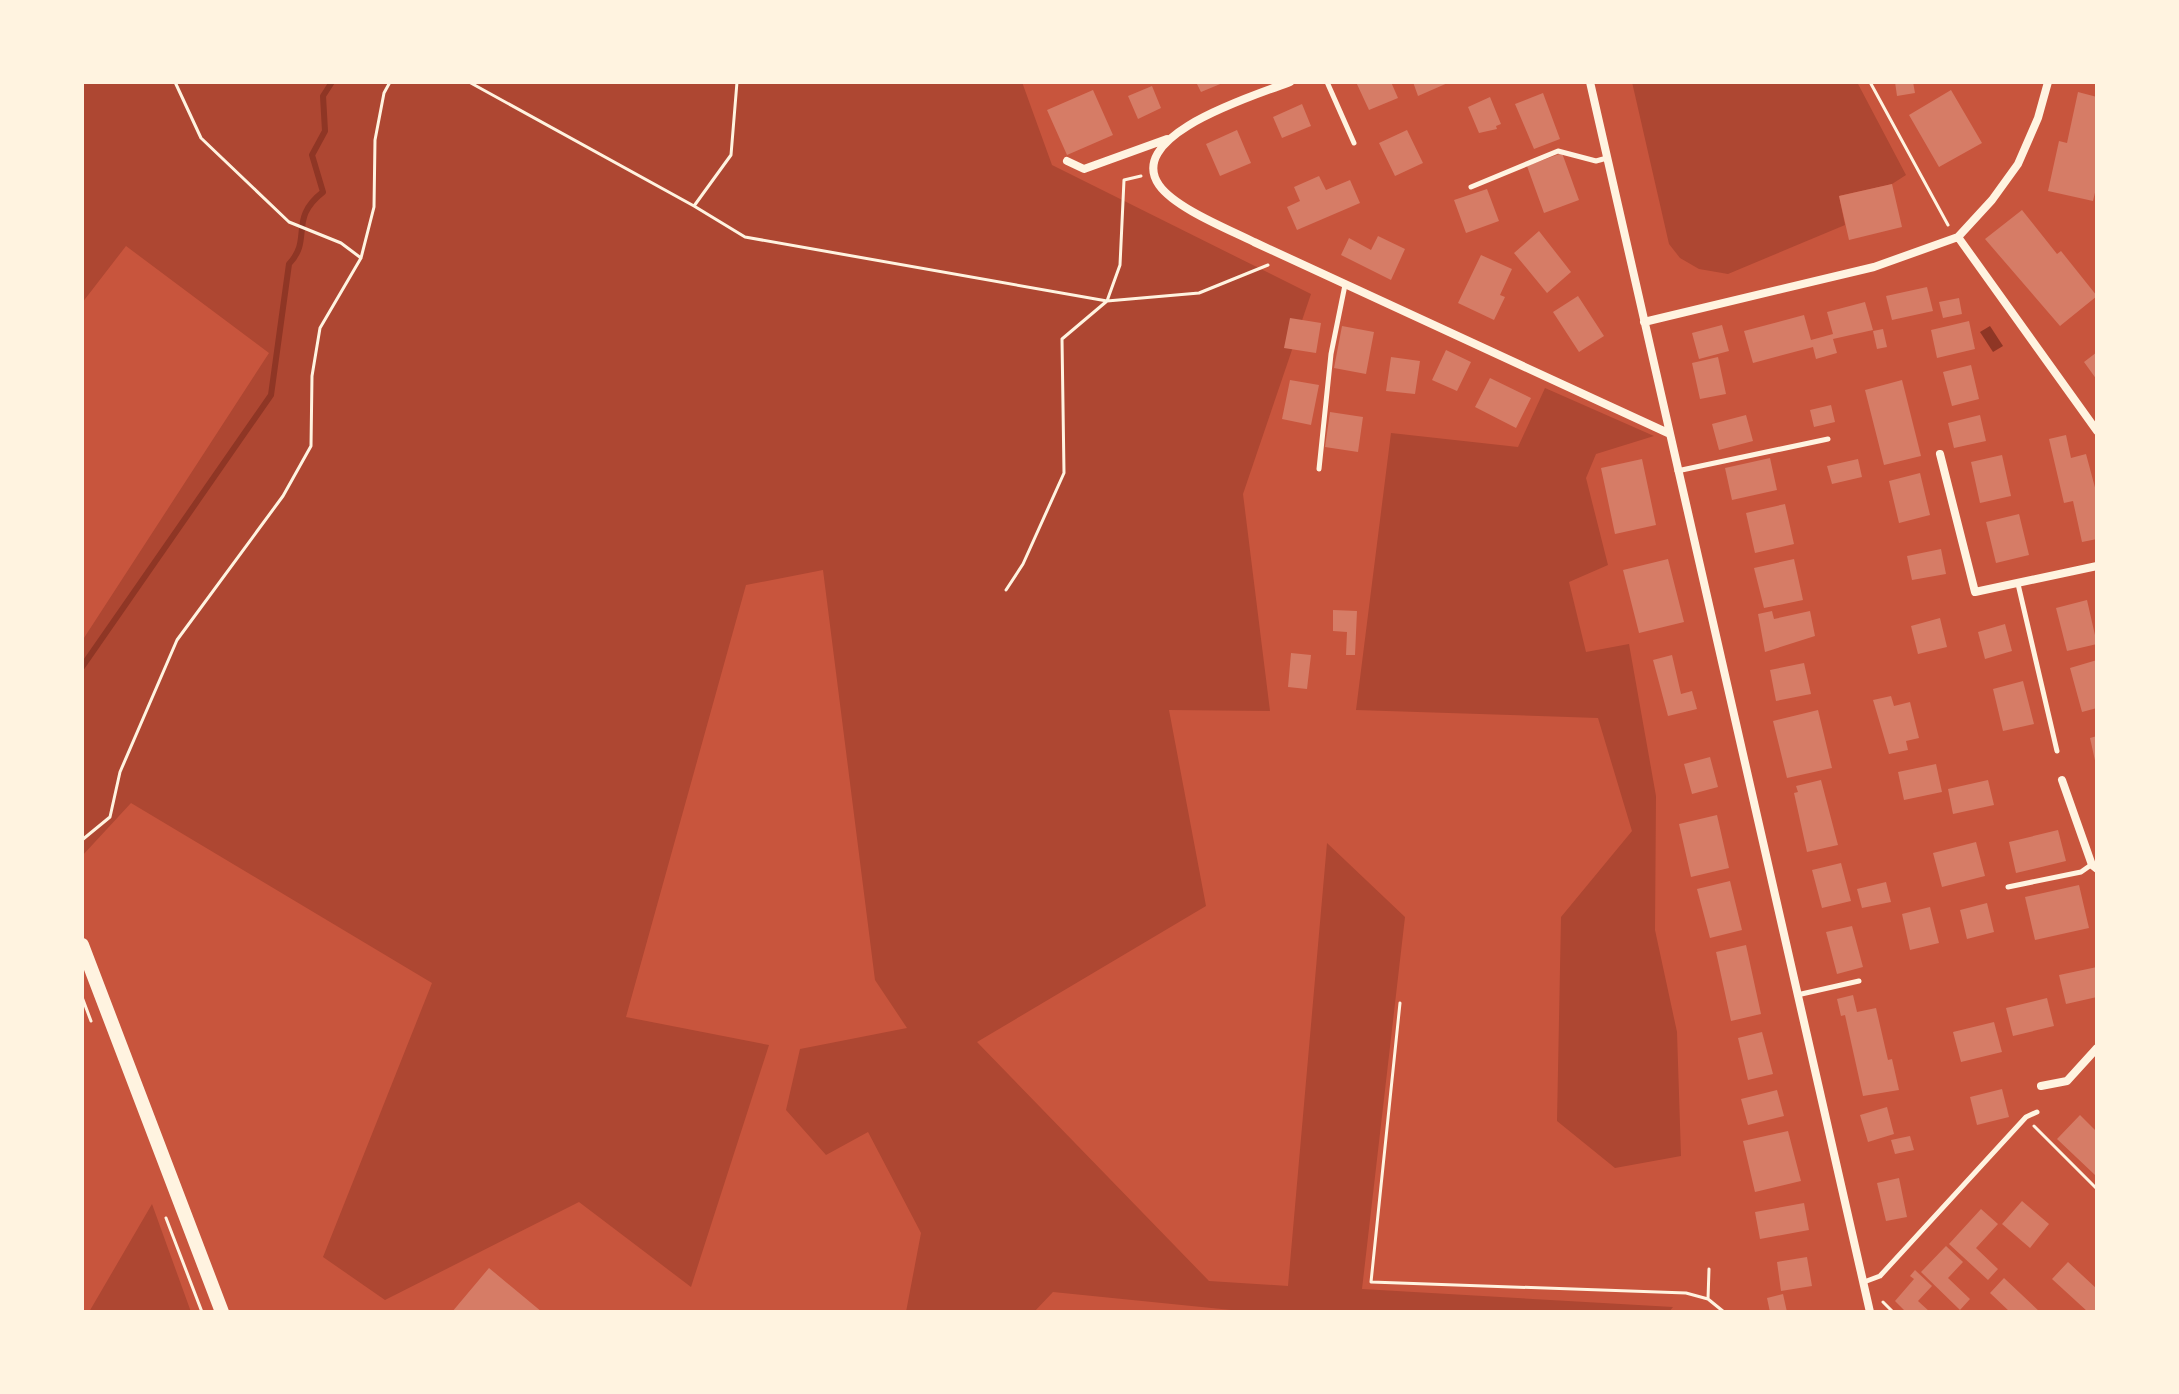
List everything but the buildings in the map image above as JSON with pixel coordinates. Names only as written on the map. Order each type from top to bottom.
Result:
[{"type":"street","points":[[1067,161],[1084,169],[1167,139],[1194,120],[1290,82]]},
{"type":"street","points":[[1590,82],[1676,471],[1870,1312]]},
{"type":"street","points":[[1644,322],[1874,267],[1958,237],[1992,200],[2018,164],[2038,118],[2048,82]]},
{"type":"street","points":[[1167,139],[1153,174],[1160,188],[1196,213],[1286,258],[1668,433]]},
{"type":"street","points":[[1958,237],[2097,431]]},
{"type":"street","points":[[1940,454],[1975,592],[2097,566]]},
{"type":"street","points":[[2062,780],[2095,867]]},
{"type":"street","points":[[82,945],[222,1312]]},
{"type":"street","points":[[2041,1086],[2067,1081],[2097,1048]]},
{"type":"lane","points":[[1327,82],[1354,143]]},
{"type":"lane","points":[[1471,187],[1558,151],[1596,161],[1608,158]]},
{"type":"lane","points":[[1319,469],[1331,354],[1345,285]]},
{"type":"lane","points":[[1676,471],[1828,439]]},
{"type":"lane","points":[[2018,584],[2057,751]]},
{"type":"lane","points":[[2008,887],[2095,867]]},
{"type":"lane","points":[[1797,995],[1859,981]]},
{"type":"lane","points":[[1863,1282],[1880,1276],[2026,1117],[2037,1112]]},
{"type":"path","points":[[175,82],[201,138],[289,222],[341,243],[361,258]]},
{"type":"path","points":[[82,840],[110,817],[120,772],[177,640],[283,496],[311,446],[312,376],[320,328],[361,258],[374,207],[375,140],[384,93],[390,82]]},
{"type":"path","points":[[469,82],[745,237],[1107,301],[1199,293],[1286,258]]},
{"type":"path","points":[[694,206],[731,155],[737,82]]},
{"type":"path","points":[[1870,82],[1940,216],[1958,237]]},
{"type":"path","points":[[1006,590],[1023,564],[1064,473],[1062,339],[1107,301],[1120,265],[1124,180],[1153,174]]},
{"type":"path","points":[[1400,1003],[1371,1282],[1686,1293],[1708,1299],[1724,1312]]},
{"type":"path","points":[[2026,1117],[2097,1189]]},
{"type":"path","points":[[1708,1299],[1709,1269]]},
{"type":"shaded area","points":[[82,82],[1022,82],[1052,165],[1311,294],[1243,494],[1270,711],[1169,710],[1206,906],[977,1042],[1209,1281],[1288,1286],[1327,843],[1405,917],[1362,1289],[1673,1307],[1669,1312],[1251,1312],[1053,1292],[1034,1312],[906,1312],[921,1233],[868,1132],[826,1155],[786,1110],[800,1049],[907,1028],[875,980],[823,570],[746,585],[626,1017],[769,1045],[691,1287],[579,1202],[385,1300],[323,1257],[432,983],[131,803],[82,856],[82,641],[269,353],[126,246],[82,303]]},
{"type":"shaded area","points":[[1632,82],[1857,82],[1906,175],[1892,184],[1839,196],[1845,225],[1728,274],[1699,269],[1680,258],[1669,244]]},
{"type":"shaded area","points":[[1990,326],[2003,346],[1993,352],[1980,332]]},
{"type":"shaded area","points":[[1545,388],[1654,436],[1596,454],[1586,478],[1608,565],[1569,582],[1586,652],[1629,644],[1656,796],[1655,930],[1677,1032],[1681,1156],[1615,1168],[1557,1121],[1561,917],[1632,831],[1598,718],[1356,710],[1391,433],[1518,447]]},
{"type":"shaded area","points":[[152,1204],[191,1312],[89,1312]]},
{"type":"waterway","points":[[82,667],[271,395],[289,264],[300,246],[306,211],[323,192],[312,155],[325,131],[323,96],[332,82]]}]
